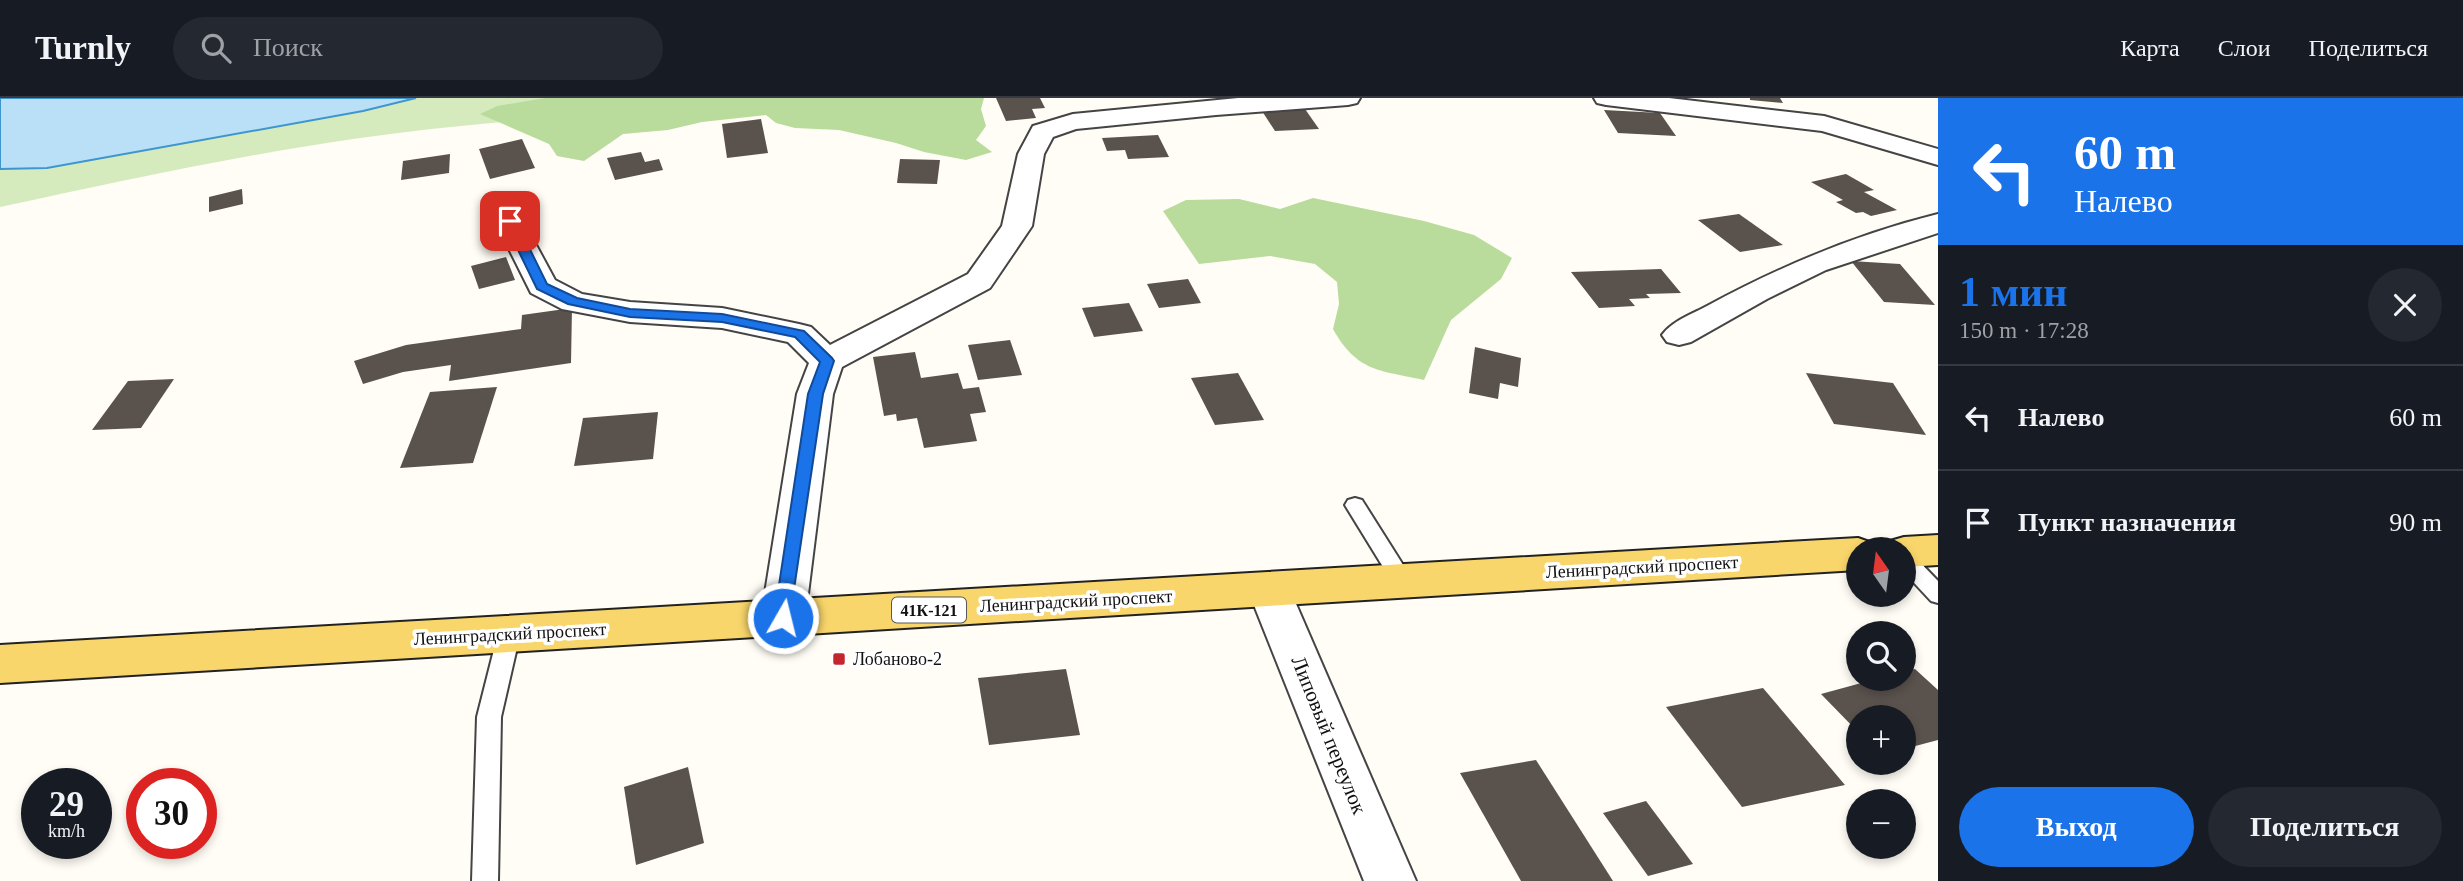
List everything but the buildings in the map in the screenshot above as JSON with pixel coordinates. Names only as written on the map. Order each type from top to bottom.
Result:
[{"type":"main road","points":[[1916,551],[1938,550]]},
{"type":"main road","name":"Ленинградский проспект","points":[[1,665],[1846,555]]},
{"type":"street","points":[[783,618],[815,394],[827,361],[979,281],[1017,226],[1031,154],[1042,132],[1073,122],[1216,107],[1348,98]]},
{"type":"street","points":[[1606,98],[1824,124],[1938,157]]},
{"type":"street","points":[[510,221],[542,286],[573,302],[630,313],[722,318],[799,334],[827,361]]},
{"type":"street","points":[[1679,335],[1756,291],[1837,255],[1917,232],[1938,223]]},
{"type":"street","name":"Липовый переулок","points":[[1269,590],[1384,880]]},
{"type":"lane","points":[[1355,505],[1403,582]]},
{"type":"lane","points":[[1916,572],[1938,595]]},
{"type":"lane","points":[[485,881],[489,717],[509,634]]},
{"type":"green space","points":[[416,98],[854,98],[541,119],[415,131],[265,153],[0,207],[0,169],[47,168],[363,111]]},
{"type":"green space","points":[[545,98],[984,98],[981,109],[986,126],[976,140],[992,152],[966,160],[839,130],[795,128],[776,123],[766,115],[623,134],[584,161],[557,156],[549,144],[480,114],[497,106]]},
{"type":"green space","points":[[1313,198],[1424,221],[1474,235],[1512,258],[1501,279],[1451,320],[1424,380],[1382,371],[1351,354],[1333,329],[1339,304],[1337,282],[1315,264],[1270,256],[1199,264],[1163,211],[1186,200],[1239,199],[1280,209]]},
{"type":"water","points":[[0,98],[416,98],[363,111],[47,168],[0,169]]},
{"type":"place","name":"Лобаново-2","points":[[839,659]]},
{"type":"route","points":[[510,221],[542,286],[573,302],[630,313],[722,318],[799,334],[827,361],[815,394],[783,618]]}]
